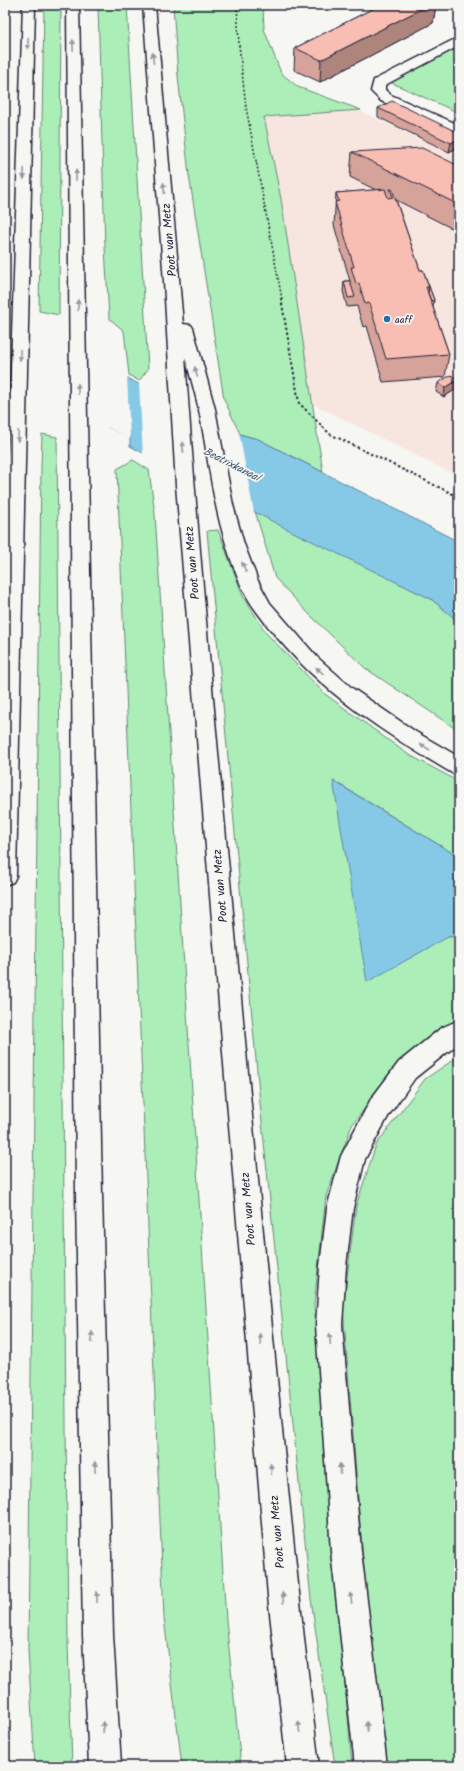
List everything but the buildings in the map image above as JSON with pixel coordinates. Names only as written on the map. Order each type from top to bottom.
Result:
[{"type":"main road","points":[[5,876],[29,5]]},
{"type":"main road","points":[[73,5],[89,1194],[98,1635],[105,1766]]},
{"type":"main road","name":"Poot van Metz","points":[[149,5],[172,282],[185,485],[282,1596],[304,1766]]},
{"type":"main road","points":[[459,41],[379,83],[378,91],[386,98],[459,130]]},
{"type":"main road","points":[[172,282],[207,409],[224,505],[235,544],[249,580],[263,606],[310,662],[345,693],[409,738],[459,767]]},
{"type":"main road","points":[[371,1766],[346,1551],[329,1325],[333,1266],[339,1215],[353,1156],[380,1107],[407,1070],[449,1036],[459,1031]]},
{"type":"path","points":[[237,5],[239,45],[246,107],[271,236],[299,403],[330,434],[459,497]]},
{"type":"path","points":[[428,6],[459,11]]},
{"type":"shaded area","points":[[353,108],[459,157],[459,477],[307,401],[236,111]]},
{"type":"green space","points":[[44,5],[61,5],[59,315],[39,311]]},
{"type":"green space","points":[[98,5],[127,5],[148,369],[139,381],[129,375],[124,331],[109,318],[105,247]]},
{"type":"green space","points":[[173,5],[263,5],[264,29],[281,73],[298,87],[361,110],[264,117],[281,199],[323,472],[258,439],[240,434],[224,399],[189,175],[178,76]]},
{"type":"green space","points":[[459,45],[459,113],[390,82]]},
{"type":"green space","points":[[42,434],[57,437],[68,1644],[72,1766],[35,1766],[28,1650]]},
{"type":"green space","points":[[133,460],[149,470],[155,514],[226,1620],[241,1766],[182,1766],[164,1618],[117,469]]},
{"type":"green space","points":[[255,511],[431,599],[452,616],[459,624],[459,731],[365,668],[310,615],[275,578]]},
{"type":"green space","points":[[218,530],[243,596],[266,633],[325,694],[406,753],[459,782],[459,857],[334,781],[448,937],[459,936],[459,1020],[403,1059],[352,1125],[326,1196],[314,1305],[352,1766],[335,1766],[311,1599],[260,1103],[207,531]]},
{"type":"green space","points":[[459,1056],[459,1766],[387,1766],[365,1587],[343,1308],[356,1206],[376,1145],[425,1079]]},
{"type":"water","name":"Beatrixkanaal","points":[[5,318],[46,347],[66,347],[235,433],[258,439],[459,542],[459,624],[452,616],[431,599],[285,528],[130,446],[130,438],[43,395]]},
{"type":"water","points":[[333,781],[459,857],[459,936],[448,937],[367,982]]},
{"type":"pier","points":[[5,316],[47,339],[48,345],[67,345],[127,376],[130,439],[107,427],[91,428],[42,401],[41,396],[31,396],[5,382]]},
{"type":"pier","points":[[139,383],[239,432],[254,513],[143,455]]},
{"type":"place","name":"aaff","points":[[387,319]]}]
